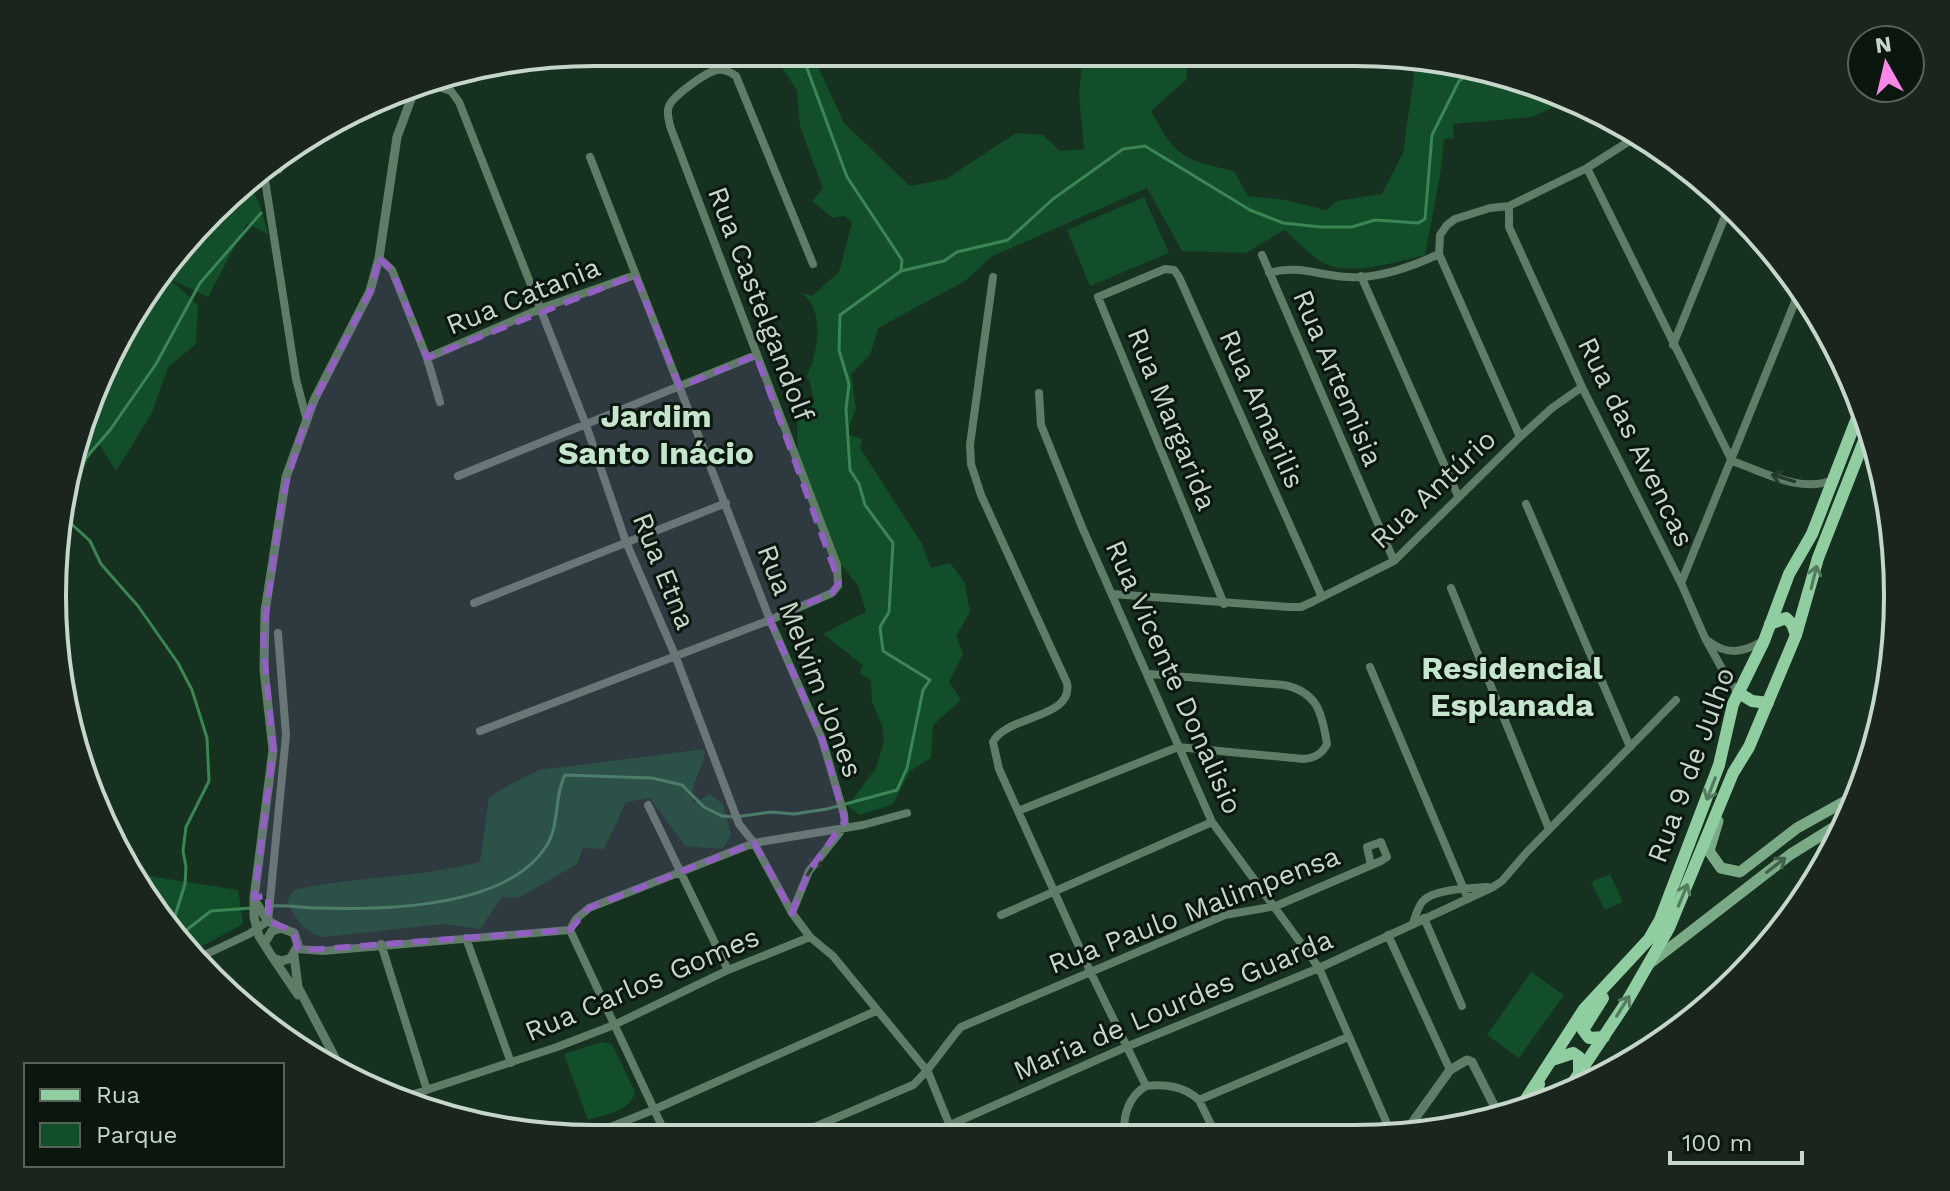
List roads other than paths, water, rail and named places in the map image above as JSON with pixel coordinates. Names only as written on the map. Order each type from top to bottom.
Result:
[{"type":"main road","name":"Rua 9 de Julho","points":[[1528,1096],[1584,1009],[1649,939],[1660,920],[1719,765],[1733,704],[1764,641],[1784,586],[1812,534],[1855,423]]},
{"type":"main road","name":"Rua 9 de Julho","points":[[1580,1074],[1669,928],[1733,773],[1749,747],[1796,635],[1818,558],[1862,445]]},
{"type":"main road","points":[[1770,624],[1786,618],[1796,635]]},
{"type":"main road","points":[[1739,693],[1752,701],[1768,703]]},
{"type":"main road","points":[[1726,795],[1709,851],[1721,868],[1740,872],[1797,828],[1842,803]]},
{"type":"main road","points":[[1648,964],[1791,854],[1829,830]]},
{"type":"main road","points":[[1604,1037],[1589,1038],[1583,1030],[1584,1024],[1643,954],[1649,939]]},
{"type":"main road","points":[[1552,1060],[1573,1053],[1579,1057],[1574,1077]]},
{"type":"main road","points":[[1537,1092],[1540,1077]]},
{"type":"street","name":"Rua Castelgandolf","points":[[770,620],[832,593],[839,582],[837,565],[670,126],[667,110],[672,101],[707,74],[719,70],[736,76],[813,264]]},
{"type":"street","name":"Rua Etna","points":[[443,89],[451,91],[459,102],[542,308],[626,542],[675,655],[739,824],[754,843],[792,913]]},
{"type":"street","points":[[336,1057],[298,987],[294,933],[262,917],[254,901],[273,750],[264,670],[265,611],[283,490],[306,417],[370,291],[379,258],[397,137],[411,99]]},
{"type":"street","points":[[1520,437],[1439,254],[1440,235],[1455,219],[1490,208],[1509,206],[1587,168],[1628,142]]},
{"type":"street","name":"Rua Melvim Jones","points":[[590,157],[770,620],[822,739],[845,826]]},
{"type":"street","points":[[1587,168],[1732,461],[1806,485],[1823,484],[1834,479]]},
{"type":"street","points":[[265,181],[296,379],[306,417]]},
{"type":"street","name":"Rua das Avencas","points":[[1509,206],[1509,227],[1582,387],[1681,583],[1705,638],[1739,693]]},
{"type":"street","points":[[1673,345],[1725,217]]},
{"type":"street","points":[[1269,273],[1295,268],[1341,277],[1361,276],[1401,269],[1439,254]]},
{"type":"street","name":"Rua Artemisia","points":[[1262,255],[1394,561]]},
{"type":"street","points":[[379,258],[392,270],[427,358],[440,402]]},
{"type":"street","name":"Rua Amarilis","points":[[1143,278],[1169,269],[1179,277],[1322,597]]},
{"type":"street","name":"Rua Catania","points":[[427,358],[542,308],[635,275]]},
{"type":"street","points":[[1361,276],[1458,496]]},
{"type":"street","points":[[993,277],[970,445],[971,464],[981,495],[1069,692],[1058,706],[1002,730],[993,742],[994,751],[1090,971],[1146,1086]]},
{"type":"street","name":"Rua Margarida","points":[[1143,278],[1098,297],[1224,604]]},
{"type":"street","points":[[1681,583],[1795,301]]},
{"type":"street","points":[[458,476],[756,355]]},
{"type":"street","name":"Rua Antúrio","points":[[1112,594],[1301,607],[1394,561],[1520,437],[1552,408],[1582,387]]},
{"type":"street","name":"Rua Vicente Donalisio","points":[[1039,393],[1041,425],[1082,527],[1212,822],[1319,968],[1387,1124]]},
{"type":"street","points":[[474,603],[726,503]]},
{"type":"street","points":[[1526,504],[1630,747]]},
{"type":"street","points":[[1451,588],[1549,829]]},
{"type":"street","points":[[480,731],[770,620]]},
{"type":"street","points":[[206,954],[257,930],[271,884],[282,805],[286,735],[278,633]]},
{"type":"street","points":[[1705,638],[1717,648],[1737,652],[1764,641]]},
{"type":"street","points":[[1370,667],[1468,899]]},
{"type":"street","points":[[1018,811],[1178,747],[1304,759],[1323,752],[1327,744],[1315,704],[1308,692],[1284,685],[1149,674]]},
{"type":"street","name":"Maria de Lourdes Guarda","points":[[950,1125],[1126,1047],[1319,968],[1493,887],[1676,700]]},
{"type":"street","points":[[648,805],[728,970]]},
{"type":"street","points":[[570,930],[576,919],[589,908],[754,843],[873,823],[907,813]]},
{"type":"street","points":[[1001,915],[1212,822]]},
{"type":"street","points":[[845,826],[809,871],[792,913],[810,937],[833,956],[928,1072],[950,1125]]},
{"type":"street","name":"Rua Paulo Malimpensa","points":[[819,1125],[913,1085],[928,1072],[940,1051],[961,1027],[1225,915],[1276,906],[1371,865]]},
{"type":"street","points":[[254,901],[266,893],[271,884]]},
{"type":"street","points":[[1413,923],[1425,899],[1464,888],[1493,887]]},
{"type":"street","points":[[1424,918],[1462,1006]]},
{"type":"street","points":[[264,944],[268,935],[281,928]]},
{"type":"street","points":[[257,930],[294,990],[307,1005]]},
{"type":"street","points":[[273,958],[286,960],[296,952],[570,930]]},
{"type":"street","points":[[570,930],[661,1125]]},
{"type":"street","points":[[1388,935],[1450,1070]]},
{"type":"street","name":"Rua Carlos Gomes","points":[[416,1094],[614,1025],[728,970],[810,937]]},
{"type":"street","points":[[466,938],[511,1063]]},
{"type":"street","points":[[381,944],[427,1090]]},
{"type":"street","points":[[616,1125],[876,1011]]},
{"type":"street","points":[[1199,1100],[1348,1037]]},
{"type":"street","points":[[1413,1121],[1450,1070],[1467,1060],[1472,1062],[1495,1106]]},
{"type":"street","points":[[1124,1125],[1129,1104],[1139,1090],[1146,1086],[1170,1085],[1199,1100],[1211,1125]]},
{"type":"waterway","points":[[806,66],[847,177],[902,260],[901,271]]},
{"type":"waterway","points":[[271,906],[410,906],[475,893],[504,882],[529,866],[547,845],[554,828],[559,792],[565,775],[652,778],[682,785],[704,807],[722,816],[735,817],[827,809],[897,790],[907,768],[923,690],[930,680],[883,651],[880,627],[889,612],[893,543],[865,505],[859,484],[850,470],[846,409],[849,384],[839,350],[840,315],[901,271],[944,261],[957,252],[1008,240],[1053,199],[1123,149],[1145,146],[1250,210],[1283,223],[1321,227],[1352,227],[1375,220],[1418,223],[1425,219],[1432,135],[1459,81],[1465,78]]},
{"type":"waterway","points":[[83,461],[110,430],[156,364],[200,283],[261,213]]},
{"type":"waterway","points":[[71,524],[90,541],[101,564],[138,606],[178,663],[192,690],[207,738],[209,781],[186,827],[183,851],[185,884],[175,917]]},
{"type":"waterway","points":[[185,931],[211,911],[252,908]]},
{"type":"district","name":"Jardim Santo Inácio","points":[[656,434]]},
{"type":"district","name":"Residencial Esplanada","points":[[1512,686]]}]
